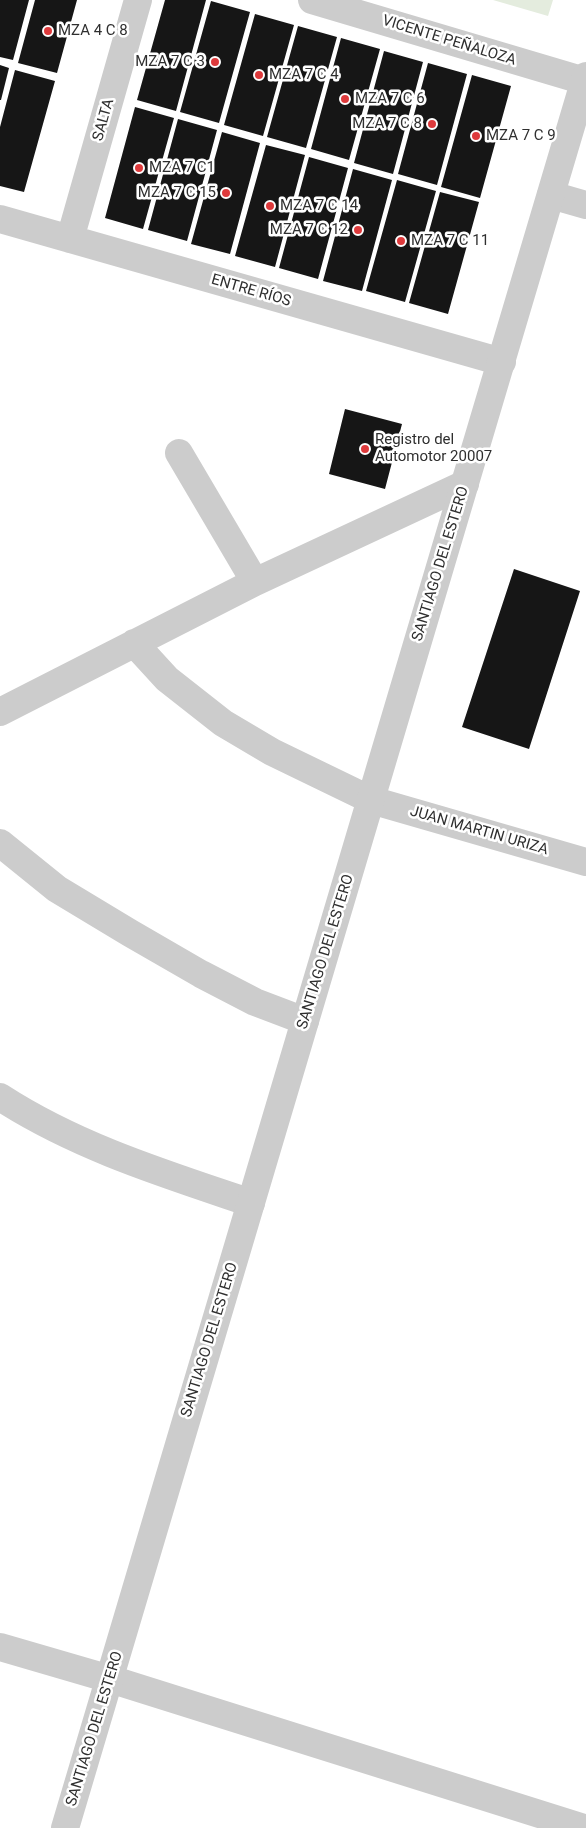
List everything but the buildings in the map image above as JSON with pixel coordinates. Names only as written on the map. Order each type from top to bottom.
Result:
[{"type":"street","name":"SALTA","points":[[70,239],[138,0]]},
{"type":"street","name":"VICENTE PEÑALOZA","points":[[312,0],[585,79]]},
{"type":"street","name":"SANTIAGO DEL ESTERO","points":[[65,1828],[585,79]]},
{"type":"street","points":[[551,195],[586,205]]},
{"type":"street","name":"ENTRE RÍOS","points":[[0,220],[502,362]]},
{"type":"street","points":[[179,453],[255,582]]},
{"type":"street","points":[[0,712],[255,582],[465,484]]},
{"type":"street","name":"JUAN MARTIN URIZA","points":[[134,643],[166,679],[223,723],[272,752],[371,800],[586,862]]},
{"type":"street","points":[[0,843],[57,889],[130,933],[201,974],[255,1002],[305,1021]]},
{"type":"street","points":[[0,1097],[82,1141],[146,1168],[251,1203]]},
{"type":"street","points":[[0,1647],[110,1679],[584,1828]]},
{"type":"shaded area","points":[[493,0],[553,0],[548,16]]},
{"type":"place","name":"MZA 4 C 8","points":[[48,31]]},
{"type":"place","name":"MZA 7 C 3","points":[[215,62]]},
{"type":"place","name":"MZA 7 C 4","points":[[259,75]]},
{"type":"place","name":"MZA 7 C 6","points":[[345,99]]},
{"type":"place","name":"MZA 7 C 8","points":[[432,124]]},
{"type":"place","name":"MZA 7 C 9","points":[[476,136]]},
{"type":"place","name":"MZA 7 C1","points":[[139,168]]},
{"type":"place","name":"MZA 7 C 15","points":[[226,193]]},
{"type":"place","name":"MZA 7 C 14","points":[[270,206]]},
{"type":"place","name":"MZA 7 C 12","points":[[358,230]]},
{"type":"place","name":"MZA 7 C 11","points":[[401,241]]},
{"type":"place","name":"Registro del Automotor 20007","points":[[365,449]]}]
